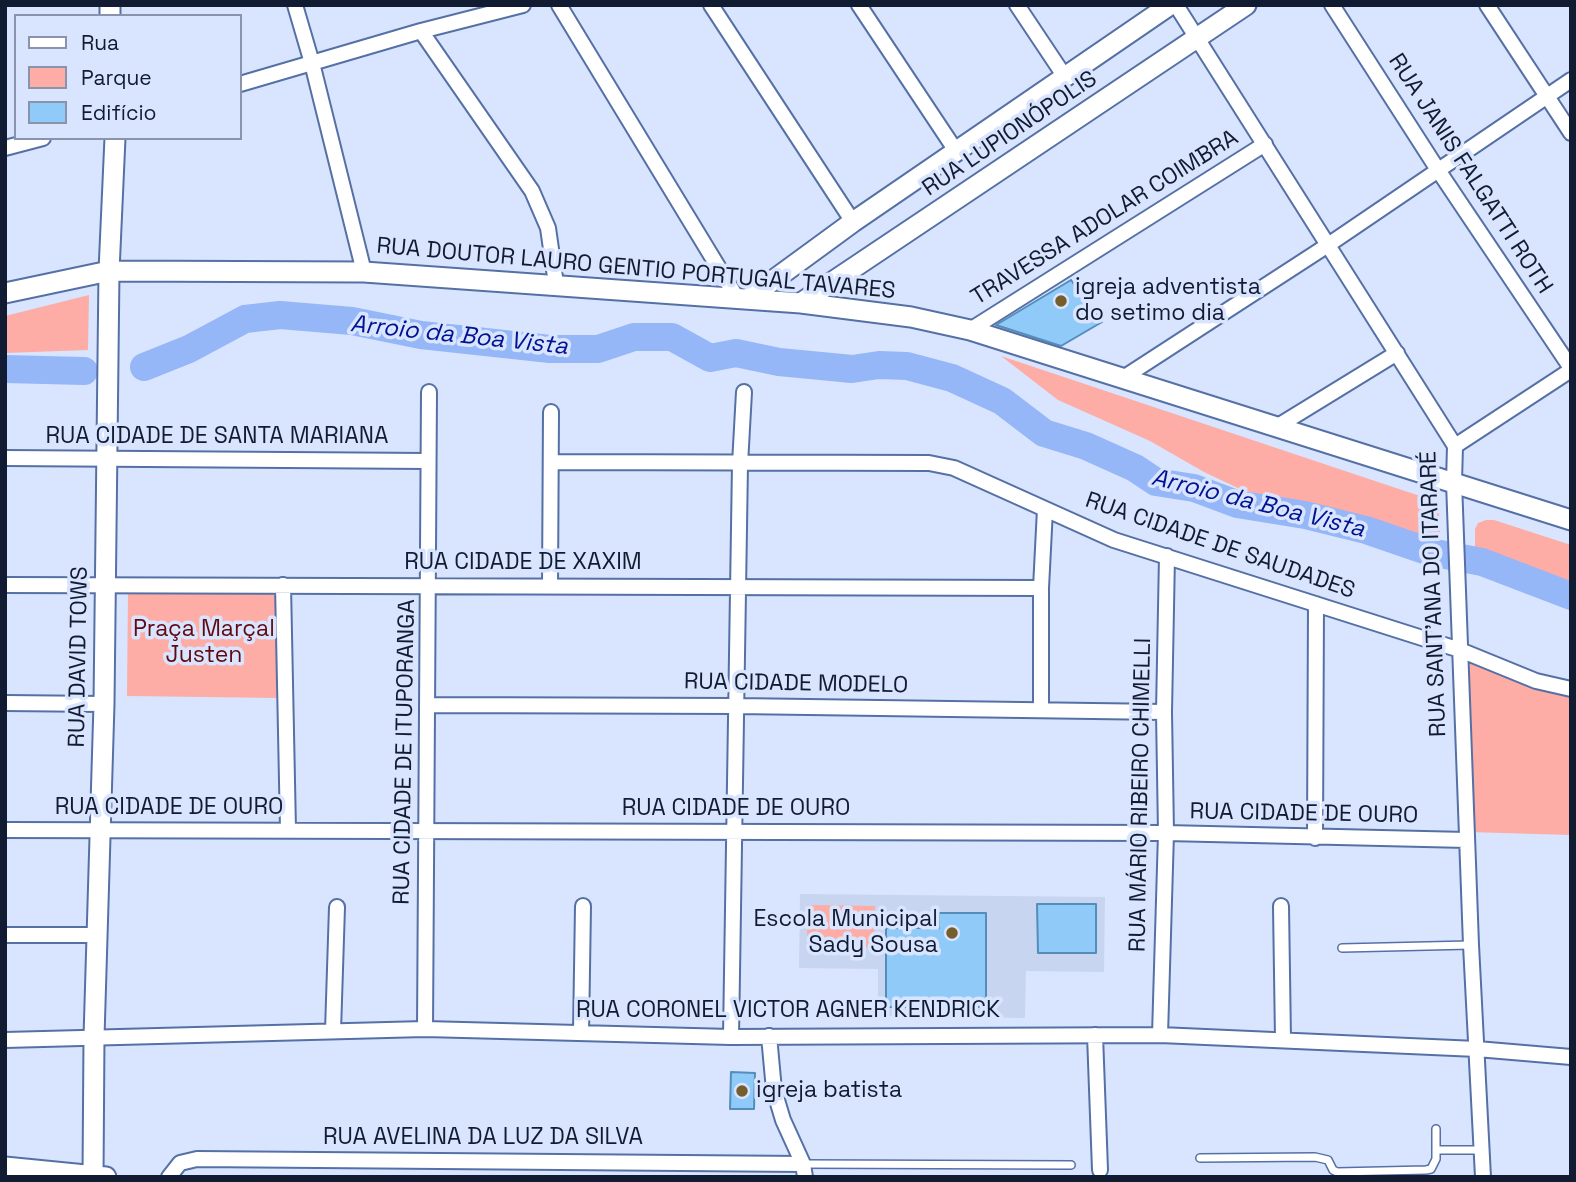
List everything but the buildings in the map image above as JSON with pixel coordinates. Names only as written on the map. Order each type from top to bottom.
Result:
[{"type":"street","points":[[295,5],[364,271]]},
{"type":"street","points":[[242,83],[421,31],[523,5]]},
{"type":"street","points":[[559,5],[743,298]]},
{"type":"street","points":[[710,5],[853,222]]},
{"type":"street","points":[[859,5],[956,151]]},
{"type":"street","points":[[1017,5],[1065,77]]},
{"type":"street","name":"RUA LUPIONÓPOLIS","points":[[743,298],[1170,5]]},
{"type":"street","name":"RUA SANT'ANA DO ITARARÉ","points":[[1176,5],[1455,446],[1455,530],[1483,1177]]},
{"type":"street","name":"RUA LUPIONÓPOLIS","points":[[801,303],[1246,5]]},
{"type":"street","name":"RUA JANIS FALGATTI ROTH","points":[[1332,5],[1571,369]]},
{"type":"street","points":[[1487,5],[1571,133]]},
{"type":"street","points":[[421,31],[532,191],[548,228],[556,284]]},
{"type":"street","points":[[1123,377],[1328,245],[1571,80]]},
{"type":"street","points":[[5,148],[35,140]]},
{"type":"street","name":"RUA DAVID TOWS","points":[[97,1176],[94,1037],[104,704],[109,271],[115,140]]},
{"type":"street","name":"TRAVESSA ADOLAR COIMBRA","points":[[970,330],[1265,144]]},
{"type":"street","name":"RUA DOUTOR LAURO GENTIO PORTUGAL TAVARES","points":[[5,293],[109,271],[364,271],[743,298],[911,317],[970,330],[1123,377],[1571,520]]},
{"type":"street","points":[[1278,426],[1397,353]]},
{"type":"street","points":[[1455,446],[1571,369]]},
{"type":"street","name":"RUA CIDADE DE ITUPORANGA","points":[[425,1029],[429,392]]},
{"type":"street","points":[[732,1037],[740,464],[744,392]]},
{"type":"street","points":[[550,586],[551,412]]},
{"type":"street","name":"RUA CIDADE DE SANTA MARIANA","points":[[5,458],[428,461]]},
{"type":"street","name":"RUA CIDADE DE SAUDADES","points":[[551,462],[929,463],[954,468],[1114,540],[1460,650],[1536,681],[1571,689]]},
{"type":"street","points":[[1041,710],[1041,588],[1045,509]]},
{"type":"street","name":"RUA MÁRIO RIBEIRO CHIMELLI","points":[[1160,1035],[1166,834],[1164,712],[1167,556]]},
{"type":"street","name":"RUA CIDADE DE XAXIM","points":[[5,584],[1041,588]]},
{"type":"street","points":[[283,584],[288,830]]},
{"type":"street","points":[[1315,838],[1316,604]]},
{"type":"street","points":[[5,703],[104,704]]},
{"type":"street","name":"RUA CIDADE MODELO","points":[[428,705],[1164,712]]},
{"type":"street","name":"RUA CIDADE DE OURO","points":[[5,830],[1166,834],[1467,840]]},
{"type":"street","points":[[333,1031],[337,906]]},
{"type":"street","points":[[581,1033],[583,906]]},
{"type":"street","points":[[1281,906],[1283,1040]]},
{"type":"street","points":[[5,935],[96,935]]},
{"type":"street","name":"RUA CORONEL VICTOR AGNER KENDRICK","points":[[5,1040],[425,1029],[732,1037],[1160,1035],[1477,1049],[1571,1057]]},
{"type":"street","points":[[1095,1035],[1100,1170]]},
{"type":"street","points":[[769,1036],[774,1090],[783,1120],[804,1170]]},
{"type":"street","name":"RUA AVELINA DA LUZ DA SILVA","points":[[169,1177],[180,1163],[197,1159],[804,1170]]},
{"type":"street","points":[[5,1167],[97,1176]]},
{"type":"lane","points":[[1342,948],[1471,945]]},
{"type":"lane","points":[[1200,1158],[1315,1157],[1328,1160],[1337,1172],[1426,1170],[1434,1164],[1436,1129]]},
{"type":"lane","points":[[1436,1150],[1482,1150]]},
{"type":"lane","points":[[804,1170],[1072,1165]]},
{"type":"shaded area","name":"Escola Municipal Sady Sousa","points":[[800,894],[1105,897],[1104,972],[1026,971],[1025,1018],[878,1016],[878,969],[799,968]]},
{"type":"green space","points":[[89,295],[88,350],[5,353],[5,316]]},
{"type":"green space","points":[[1001,356],[1423,497],[1434,505],[1439,513],[1441,547],[1424,537],[1378,521],[1242,490],[1150,441],[1058,400]]},
{"type":"green space","points":[[1494,520],[1571,545],[1571,589],[1502,563],[1475,557],[1475,529],[1478,523]]},
{"type":"green space","name":"Praça Marçal Justen","points":[[280,589],[278,698],[127,696],[128,590]]},
{"type":"green space","points":[[1462,653],[1571,691],[1571,835],[1468,832]]},
{"type":"green space","points":[[807,905],[875,906],[874,947],[807,947]]},
{"type":"waterway","name":"Arroio da Boa Vista","points":[[144,367],[189,349],[245,319],[280,315],[352,321],[421,335],[550,349],[598,349],[634,337],[672,337],[710,358],[736,353],[779,362],[852,369],[879,365],[907,366],[952,378],[1002,401],[1044,433],[1086,446],[1135,468],[1156,482],[1194,488],[1237,504],[1305,515],[1366,530],[1430,552],[1482,562],[1571,596]]},
{"type":"waterway","name":"Arroio da Boa Vista","points":[[5,369],[84,371]]},
{"type":"place","name":"igreja adventista do setimo dia","points":[[1061,301]]},
{"type":"place","name":"Escola Municipal Sady Sousa","points":[[952,933]]},
{"type":"place","name":"igreja batista","points":[[742,1091]]}]
